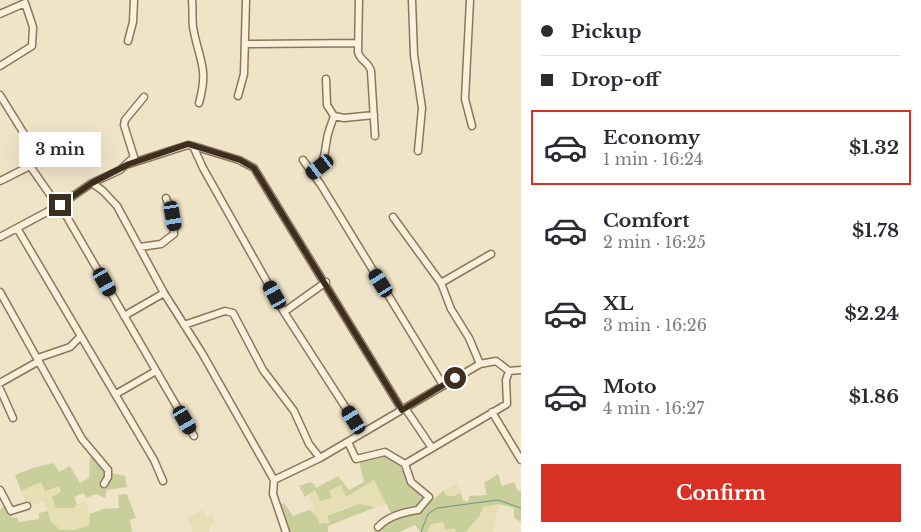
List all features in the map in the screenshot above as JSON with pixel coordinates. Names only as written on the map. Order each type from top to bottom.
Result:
[{"type":"street","points":[[128,42],[133,22],[134,0]]},
{"type":"street","points":[[192,0],[193,26],[204,72],[204,83],[199,103]]},
{"type":"street","points":[[238,96],[244,74],[246,0]]},
{"type":"street","points":[[359,0],[359,57],[370,66],[375,136]]},
{"type":"street","points":[[412,0],[414,55],[422,108],[418,151]]},
{"type":"street","points":[[470,0],[465,99],[472,126]]},
{"type":"street","points":[[0,14],[24,2],[33,27],[32,46],[0,66]]},
{"type":"street","points":[[246,44],[358,43]]},
{"type":"street","points":[[326,79],[327,105],[334,116],[344,118],[374,115]]},
{"type":"street","points":[[0,95],[36,153],[37,158],[30,166],[0,181]]},
{"type":"street","points":[[129,164],[134,157],[124,129],[124,120],[144,97]]},
{"type":"street","points":[[312,173],[320,167],[326,156],[327,138],[334,116]]},
{"type":"street","points":[[0,237],[60,205],[92,183],[129,164],[188,144],[240,160],[254,168],[404,409],[432,448]]},
{"type":"street","points":[[193,146],[203,168],[284,312],[362,433]]},
{"type":"street","points":[[303,160],[443,385]]},
{"type":"street","points":[[30,166],[53,199],[60,205],[194,436]]},
{"type":"street","points":[[92,183],[103,191],[117,206],[164,293],[274,480],[273,494],[286,532]]},
{"type":"street","points":[[140,247],[161,244],[174,234],[173,216],[166,198]]},
{"type":"street","points":[[393,217],[441,283],[451,309],[469,338],[480,364]]},
{"type":"street","points":[[16,228],[116,394],[154,460],[163,481]]},
{"type":"street","points":[[441,283],[491,254]]},
{"type":"street","points":[[284,312],[326,282]]},
{"type":"street","points":[[0,292],[39,359],[85,445],[108,470],[108,477],[104,484]]},
{"type":"street","points":[[124,316],[164,293]]},
{"type":"street","points":[[184,325],[226,312],[233,313],[263,370],[294,411],[310,444],[320,458]]},
{"type":"street","points":[[0,383],[39,359],[70,347],[80,337]]},
{"type":"street","points":[[274,480],[320,458],[480,364],[496,361],[509,371],[521,370]]},
{"type":"street","points":[[116,394],[156,371]]},
{"type":"street","points":[[405,464],[508,403],[506,380],[509,371]]},
{"type":"street","points":[[0,389],[13,418]]},
{"type":"street","points":[[492,412],[521,460]]},
{"type":"street","points":[[348,442],[356,459],[385,452],[405,464],[411,482],[428,495],[429,500],[418,510],[405,512],[382,522],[378,527]]},
{"type":"street","points":[[0,490],[11,511],[27,506]]},
{"type":"shaded area","points":[[374,480],[387,504],[376,507],[359,504],[339,510],[328,516],[330,522],[326,524],[319,524],[317,517],[309,510],[314,508],[309,495],[315,490],[320,501],[332,498],[329,491],[341,485],[346,496]]},
{"type":"shaded area","points":[[41,482],[59,486],[61,492],[76,505],[86,501],[90,514],[89,525],[75,530],[60,530],[50,520],[44,501],[27,507],[21,491]]},
{"type":"shaded area","points":[[457,484],[461,493],[454,496],[446,496],[444,490]]},
{"type":"shaded area","points":[[499,504],[493,532],[465,532],[479,517],[483,507]]},
{"type":"shaded area","points":[[203,510],[207,517],[212,515],[216,523],[209,526],[209,532],[193,532],[187,517]]},
{"type":"shaded area","points":[[443,522],[454,528],[456,532],[427,532],[431,524]]},
{"type":"green space","points":[[385,454],[395,460],[411,484],[426,497],[427,499],[422,506],[392,515],[374,480],[346,497],[341,485],[329,491],[332,498],[320,501],[315,490],[305,497],[299,486],[310,482],[316,488],[338,476],[349,490],[364,482],[359,462]]},
{"type":"green space","points":[[90,456],[93,456],[107,472],[125,476],[127,487],[107,490],[105,498],[96,494],[86,498],[84,493],[74,497],[77,504],[74,508],[56,508],[52,497],[61,492],[59,486],[45,491],[41,482],[21,491],[15,475],[54,463],[59,472],[70,466],[80,483],[89,478]]},
{"type":"green space","points":[[498,474],[502,486],[514,482],[518,491],[521,491],[521,522],[514,518],[514,508],[499,504],[483,507],[479,517],[465,532],[456,532],[454,528],[446,530],[443,522],[431,524],[427,532],[420,532],[415,525],[399,532],[372,532],[409,514],[419,512],[444,490],[446,496],[454,496],[461,493],[463,500],[468,502],[469,496],[487,495],[484,483]]},
{"type":"green space","points":[[127,494],[136,518],[130,520],[132,532],[0,532],[0,510],[4,506],[13,518],[17,517],[19,522],[39,519],[39,513],[48,511],[50,520],[60,530],[75,530],[89,525],[90,514],[103,509],[119,508],[118,495]]},
{"type":"green space","points":[[284,503],[293,516],[309,510],[317,517],[319,524],[330,522],[327,516],[359,504],[376,507],[328,526],[328,532],[288,532],[278,506]]},
{"type":"waterway","points":[[421,532],[428,514],[437,508],[498,500],[521,508]]},
{"type":"route","points":[[60,205],[92,183],[129,164],[188,144],[240,160],[254,168],[326,282],[402,410],[455,378]]}]
